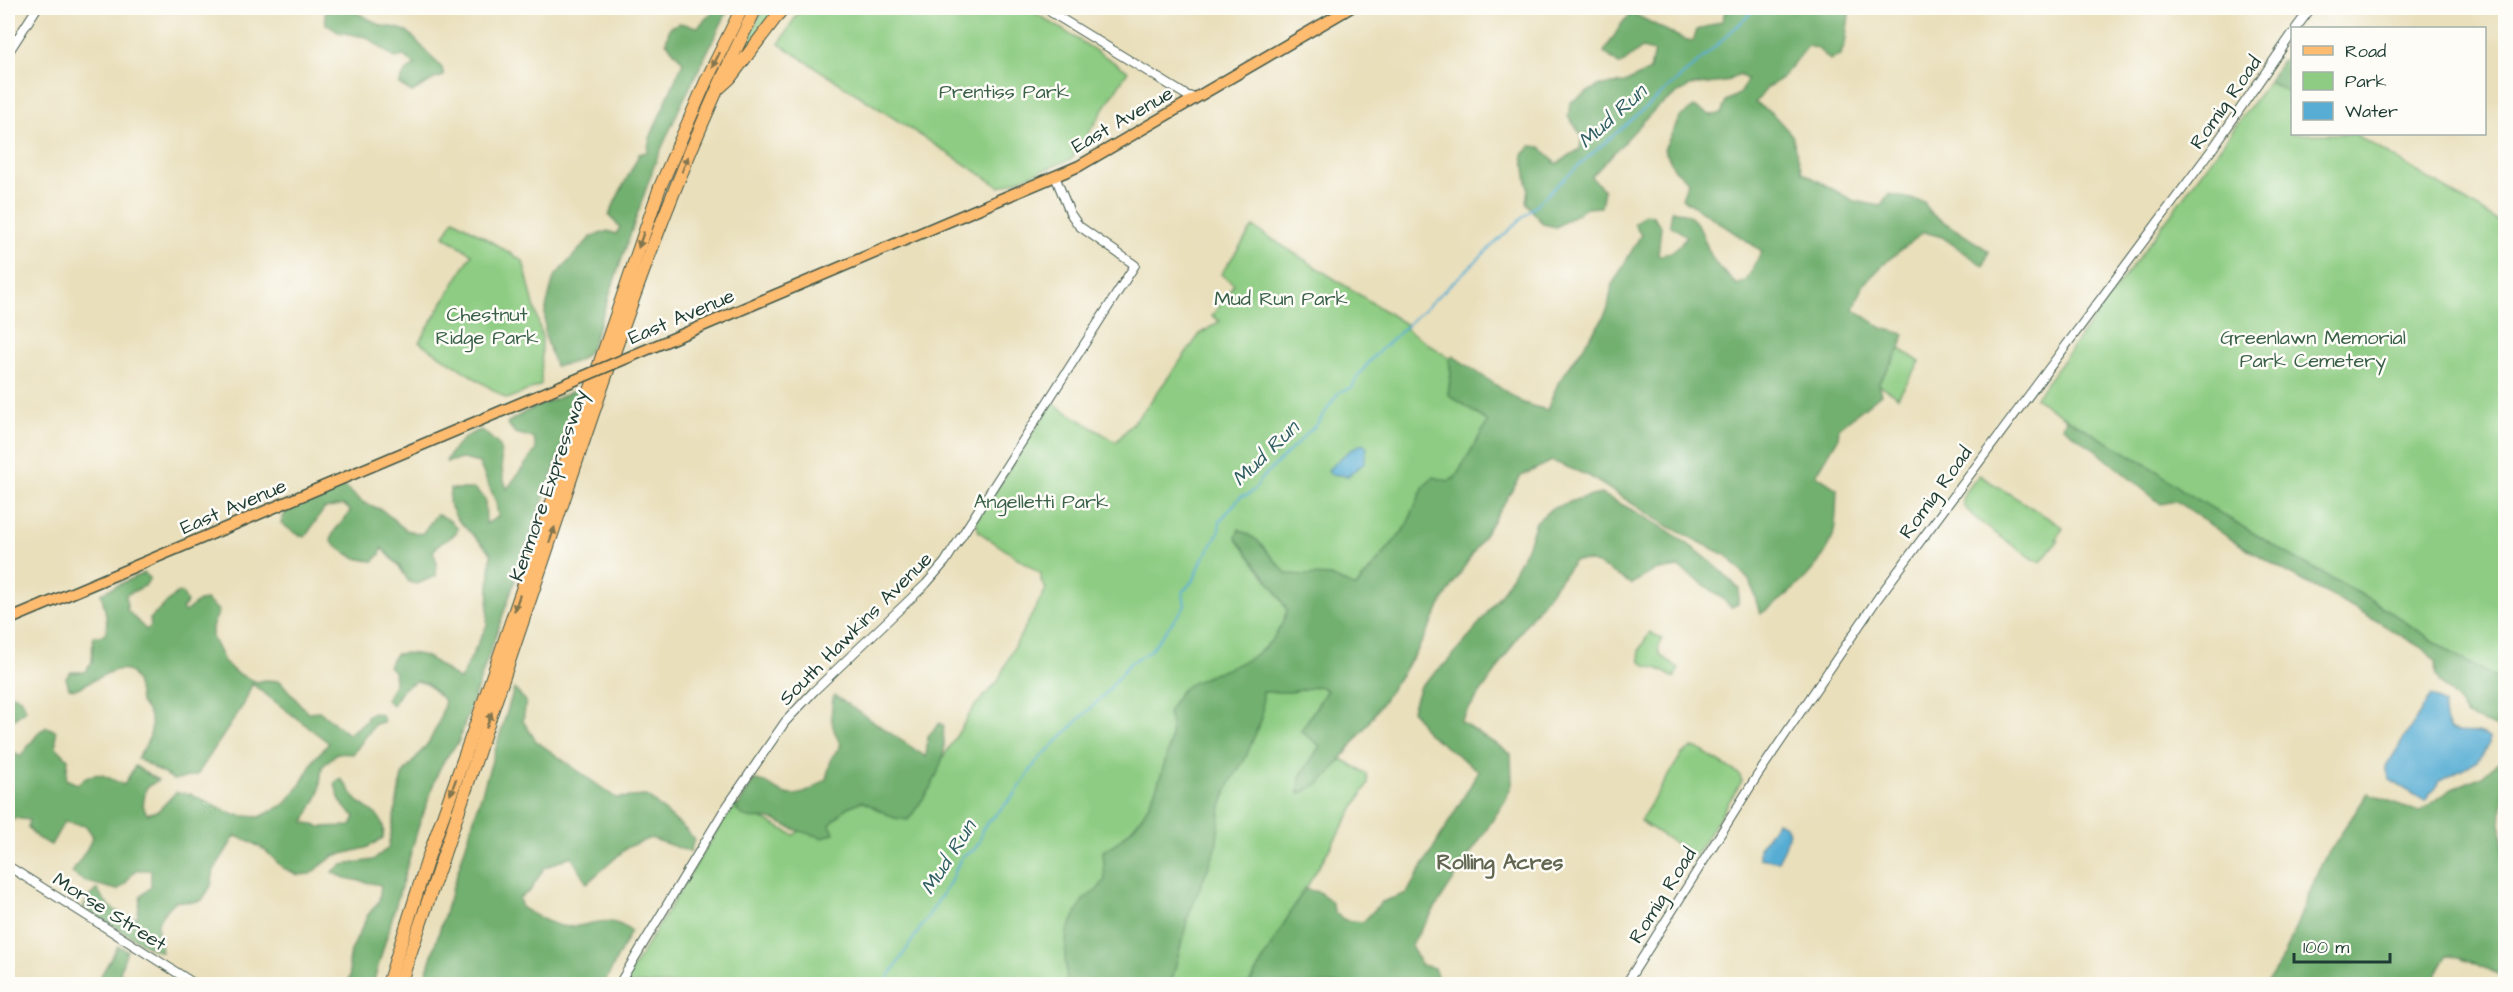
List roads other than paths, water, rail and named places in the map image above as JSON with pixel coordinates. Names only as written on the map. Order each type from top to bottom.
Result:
[{"type":"highway","name":"Kenmore Expressway","points":[[402,941],[427,861],[660,187],[706,79],[742,8]]},
{"type":"highway","name":"Kenmore Expressway","points":[[400,984],[606,376],[694,141],[714,93],[756,8]]},
{"type":"highway","points":[[714,93],[730,78],[783,8]]},
{"type":"highway","points":[[404,984],[430,895]]},
{"type":"highway","points":[[382,984],[402,941]]},
{"type":"highway","points":[[388,984],[402,941]]},
{"type":"main road","name":"East Avenue","points":[[8,620],[1055,176],[1094,158],[1350,8]]},
{"type":"street","points":[[8,53],[37,8]]},
{"type":"street","points":[[1044,8],[1186,95],[1195,98]]},
{"type":"street","points":[[2297,27],[2311,8]]},
{"type":"street","name":"Romig Road","points":[[1626,984],[1757,776],[1878,598],[2213,148],[2291,35]]},
{"type":"street","name":"South Hawkins Avenue","points":[[619,984],[723,812],[784,722],[813,691],[926,584],[960,542],[1135,265],[1079,226],[1070,213],[1055,176]]},
{"type":"street","name":"Morse Street","points":[[8,866],[195,984]]},
{"type":"water","points":[[1364,444],[1367,447],[1364,463],[1348,476],[1330,474],[1328,470],[1340,459],[1354,448]]},
{"type":"water","points":[[2431,695],[2444,704],[2445,718],[2453,731],[2482,734],[2489,738],[2489,745],[2477,762],[2439,782],[2425,801],[2390,780],[2386,767]]},
{"type":"water","points":[[1777,822],[1786,826],[1789,831],[1778,861],[1759,858],[1759,848]]},
{"type":"waterway","name":"Mud Run","points":[[884,984],[949,884],[962,856],[974,850],[980,841],[982,829],[1016,793],[1036,762],[1105,694],[1130,663],[1150,651],[1185,606],[1183,592],[1194,579],[1213,543],[1219,531],[1220,521],[1241,496],[1248,495],[1255,489],[1260,480],[1317,424],[1339,392],[1352,388],[1357,377],[1374,356],[1579,165],[1703,58],[1756,8]]},
{"type":"district","name":"Rolling Acres","points":[[1500,862]]},
{"type":"park label","name":"Prentiss Park","points":[[1004,91]]},
{"type":"park label","name":"Mud Run Park","points":[[1281,298]]},
{"type":"park label","name":"Chestnut Ridge Park","points":[[487,326]]},
{"type":"park label","name":"Greenlawn Memorial Park Cemetery","points":[[2313,348]]},
{"type":"park label","name":"Angelletti Park","points":[[1041,501]]}]
